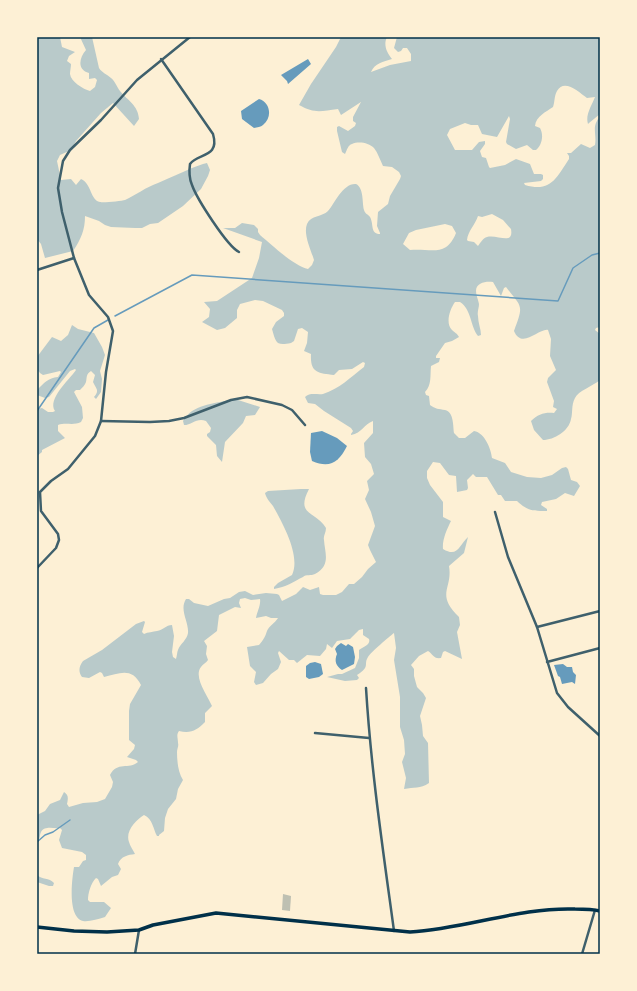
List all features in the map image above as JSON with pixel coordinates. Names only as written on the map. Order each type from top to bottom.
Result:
[{"type":"main road","points":[[37,927],[74,931],[107,932],[139,930],[174,920],[216,912],[394,932],[410,932],[432,931],[536,910],[558,908],[600,910]]},
{"type":"street","points":[[37,568],[56,548],[59,540],[58,534],[41,511],[40,492],[51,481],[68,469],[95,436],[101,421],[106,372],[113,331],[108,317],[89,294],[74,258],[62,212],[58,188],[63,161],[70,150],[101,120],[124,94],[161,60],[190,37]]},
{"type":"street","points":[[161,60],[213,134],[214,143],[212,149],[206,155],[194,160],[190,164],[190,178],[194,190],[206,210],[232,248],[239,252]]},
{"type":"street","points":[[37,270],[74,258]]},
{"type":"street","points":[[101,421],[169,421],[184,418],[231,400],[247,398],[267,400],[282,405],[292,410],[305,425]]},
{"type":"street","points":[[495,512],[508,557],[537,627],[557,693],[568,707],[600,736]]},
{"type":"street","points":[[537,627],[600,611]]},
{"type":"street","points":[[547,662],[600,648]]},
{"type":"street","points":[[366,688],[376,808],[394,932]]},
{"type":"street","points":[[315,733],[369,738]]},
{"type":"street","points":[[582,954],[595,910]]},
{"type":"street","points":[[135,954],[139,930]]},
{"type":"shaded area","points":[[37,37],[60,37],[62,47],[75,52],[69,56],[67,61],[71,64],[71,77],[78,85],[90,91],[95,87],[97,80],[95,78],[89,79],[89,73],[81,67],[80,63],[86,50],[80,37],[92,37],[99,68],[114,81],[120,91],[135,107],[139,119],[134,126],[113,103],[101,113],[76,141],[71,150],[60,155],[57,161],[61,180],[71,179],[76,185],[81,179],[85,181],[92,195],[97,201],[117,201],[125,200],[145,189],[201,164],[207,163],[210,170],[201,189],[183,206],[158,223],[150,224],[142,228],[111,227],[85,216],[82,234],[73,251],[45,258],[41,244],[37,239]]},
{"type":"shaded area","points":[[341,37],[387,37],[385,43],[386,49],[392,59],[377,65],[371,72],[390,65],[411,61],[411,54],[407,48],[403,48],[398,52],[394,48],[397,37],[600,37],[600,114],[588,124],[587,117],[595,97],[587,98],[572,87],[564,86],[560,87],[557,91],[553,107],[537,120],[535,126],[540,128],[542,137],[541,143],[536,150],[533,150],[527,145],[516,149],[507,144],[506,142],[510,119],[509,116],[497,137],[482,134],[478,125],[465,123],[450,129],[447,135],[455,150],[472,150],[479,142],[485,141],[485,144],[480,151],[482,157],[486,158],[490,168],[505,165],[516,159],[530,164],[534,174],[543,175],[543,179],[541,181],[524,183],[525,185],[541,187],[552,182],[561,172],[569,159],[567,153],[571,153],[581,144],[590,148],[595,145],[595,127],[597,120],[600,117],[600,327],[596,328],[595,330],[600,334],[600,380],[577,395],[573,403],[570,423],[564,431],[556,437],[543,440],[534,430],[531,421],[542,414],[554,413],[557,409],[553,407],[554,401],[547,382],[548,378],[556,370],[550,356],[551,339],[548,330],[544,330],[526,339],[521,339],[517,336],[514,331],[520,311],[518,303],[506,287],[504,288],[501,296],[493,282],[488,282],[480,284],[476,288],[479,304],[478,321],[481,335],[478,336],[475,332],[467,309],[464,305],[460,302],[455,302],[451,308],[449,324],[452,330],[459,337],[445,343],[436,356],[436,358],[440,358],[439,362],[431,366],[430,383],[425,392],[426,395],[429,396],[430,405],[450,413],[452,416],[454,433],[459,438],[465,438],[474,431],[478,432],[487,442],[492,458],[505,463],[511,472],[527,477],[541,478],[552,475],[566,467],[571,480],[577,482],[580,486],[574,496],[565,493],[556,499],[542,502],[541,505],[547,509],[547,511],[538,511],[527,509],[517,501],[505,501],[501,495],[498,495],[487,477],[476,477],[473,474],[467,480],[467,490],[457,492],[456,476],[449,475],[440,463],[433,462],[427,471],[427,478],[430,485],[443,502],[443,517],[451,521],[444,538],[443,549],[452,552],[455,551],[468,537],[464,553],[449,566],[450,574],[446,592],[448,603],[459,617],[460,625],[457,632],[462,659],[445,651],[443,652],[441,658],[436,658],[428,651],[419,656],[411,665],[414,669],[417,687],[426,698],[420,716],[423,736],[428,743],[429,783],[423,786],[404,789],[406,778],[402,762],[405,754],[404,740],[400,727],[400,697],[394,660],[396,648],[394,633],[370,655],[364,670],[357,675],[359,678],[357,680],[345,681],[327,677],[342,674],[355,668],[359,658],[359,650],[369,643],[369,639],[363,635],[363,629],[359,630],[350,639],[337,641],[332,648],[327,644],[326,649],[320,656],[307,655],[297,663],[294,660],[289,660],[279,651],[278,653],[281,662],[278,669],[263,683],[256,685],[254,682],[256,672],[250,666],[247,647],[259,645],[268,629],[278,618],[266,616],[256,618],[260,599],[251,600],[245,598],[240,599],[239,603],[241,608],[235,607],[219,615],[217,631],[204,641],[207,646],[206,654],[208,660],[199,671],[200,681],[212,706],[205,713],[205,722],[194,731],[178,732],[178,763],[183,780],[178,789],[176,799],[168,809],[165,818],[164,831],[157,836],[151,822],[144,815],[132,826],[128,838],[135,854],[127,855],[121,859],[118,864],[121,869],[118,875],[112,877],[101,886],[96,878],[89,891],[88,900],[90,902],[104,902],[111,908],[105,917],[91,921],[83,921],[78,918],[75,913],[72,897],[72,880],[74,867],[79,867],[83,861],[86,860],[86,855],[82,852],[62,848],[59,840],[62,830],[60,828],[43,830],[37,841],[37,815],[45,811],[50,804],[60,800],[64,792],[66,793],[68,799],[67,804],[69,807],[105,799],[112,787],[113,782],[110,775],[113,771],[116,768],[138,762],[127,757],[134,749],[135,745],[129,740],[130,704],[141,685],[134,676],[125,673],[104,677],[100,672],[89,678],[82,677],[80,669],[83,661],[102,650],[136,624],[144,621],[142,632],[144,634],[172,625],[174,636],[172,652],[173,657],[176,659],[179,648],[188,633],[184,612],[184,603],[186,599],[189,599],[194,603],[208,606],[230,598],[239,592],[245,591],[253,595],[266,593],[277,594],[282,601],[296,594],[303,587],[310,590],[319,587],[320,594],[336,595],[342,592],[349,584],[354,584],[376,562],[368,545],[375,526],[365,499],[369,490],[367,481],[374,474],[371,464],[365,457],[364,443],[373,433],[373,421],[355,434],[351,435],[353,431],[351,428],[315,404],[308,403],[305,397],[311,394],[323,394],[329,392],[364,367],[365,363],[363,362],[352,369],[339,370],[334,375],[316,371],[312,365],[311,354],[304,351],[307,343],[308,332],[302,328],[298,329],[294,341],[291,343],[279,344],[272,329],[276,322],[284,316],[284,313],[282,310],[263,301],[255,300],[240,304],[237,310],[237,318],[225,328],[217,330],[202,322],[209,317],[210,309],[204,302],[217,301],[252,278],[259,258],[262,242],[223,228],[235,228],[242,223],[254,225],[258,229],[260,235],[290,260],[308,269],[314,260],[309,247],[306,232],[307,224],[311,219],[326,213],[343,190],[356,184],[359,186],[364,210],[370,217],[373,230],[377,234],[380,234],[377,226],[378,212],[388,204],[390,196],[401,176],[399,172],[392,167],[383,166],[374,148],[367,144],[355,143],[350,145],[345,154],[342,152],[337,127],[339,126],[348,131],[355,126],[356,123],[353,121],[353,117],[361,102],[341,115],[338,109],[314,111],[299,105]],"holes":[[[492,214],[503,220],[511,229],[510,237],[487,237],[483,239],[478,246],[474,242],[468,241],[469,234],[478,216],[482,217]],[[445,224],[452,226],[456,233],[448,246],[443,249],[410,250],[403,244],[409,233],[416,230]]]},
{"type":"shaded area","points":[[72,325],[78,329],[94,333],[102,347],[105,355],[100,371],[102,379],[101,392],[96,399],[94,397],[97,391],[93,382],[95,375],[91,371],[89,372],[87,374],[86,382],[80,390],[76,390],[74,392],[82,407],[83,418],[81,422],[75,424],[58,425],[58,431],[65,438],[42,450],[42,452],[37,456],[37,409],[42,408],[48,412],[55,411],[53,406],[56,395],[76,370],[70,371],[49,397],[45,398],[37,395],[37,390],[44,383],[58,377],[61,372],[43,375],[37,369],[37,357],[52,337],[61,341],[68,335]]},
{"type":"shaded area","points":[[230,400],[238,400],[260,407],[255,415],[246,416],[243,423],[225,442],[222,462],[217,456],[216,445],[207,436],[211,428],[206,421],[200,420],[184,425],[183,421],[187,415],[198,408]]},
{"type":"shaded area","points":[[309,489],[304,504],[306,509],[326,528],[324,539],[326,555],[325,563],[320,571],[315,574],[306,576],[286,586],[274,589],[278,583],[292,575],[294,559],[290,540],[277,513],[265,493],[268,491]]},
{"type":"shaded area","points":[[37,875],[41,878],[52,881],[54,883],[53,886],[37,882]]},
{"type":"water","points":[[308,59],[311,64],[288,84],[281,75]]},
{"type":"water","points":[[259,99],[268,106],[269,114],[263,125],[254,128],[242,119],[241,111]]},
{"type":"water","points":[[322,431],[337,438],[347,446],[337,460],[329,464],[312,461],[310,452],[311,433]]},
{"type":"water","points":[[341,643],[346,646],[348,644],[353,647],[355,657],[354,664],[342,670],[336,663],[337,654],[335,649]]},
{"type":"water","points":[[315,662],[321,664],[323,674],[319,677],[309,679],[306,677],[306,666]]},
{"type":"water","points":[[563,664],[567,667],[572,667],[573,672],[576,675],[575,684],[572,682],[562,684],[554,665]]},
{"type":"building","points":[[283,894],[291,896],[290,911],[282,910]]},
{"type":"waterway","points":[[115,316],[192,275],[558,301],[573,268],[592,255],[600,253]]},
{"type":"waterway","points":[[37,411],[94,328],[108,320]]},
{"type":"waterway","points":[[37,842],[45,835],[53,832],[70,820]]}]
